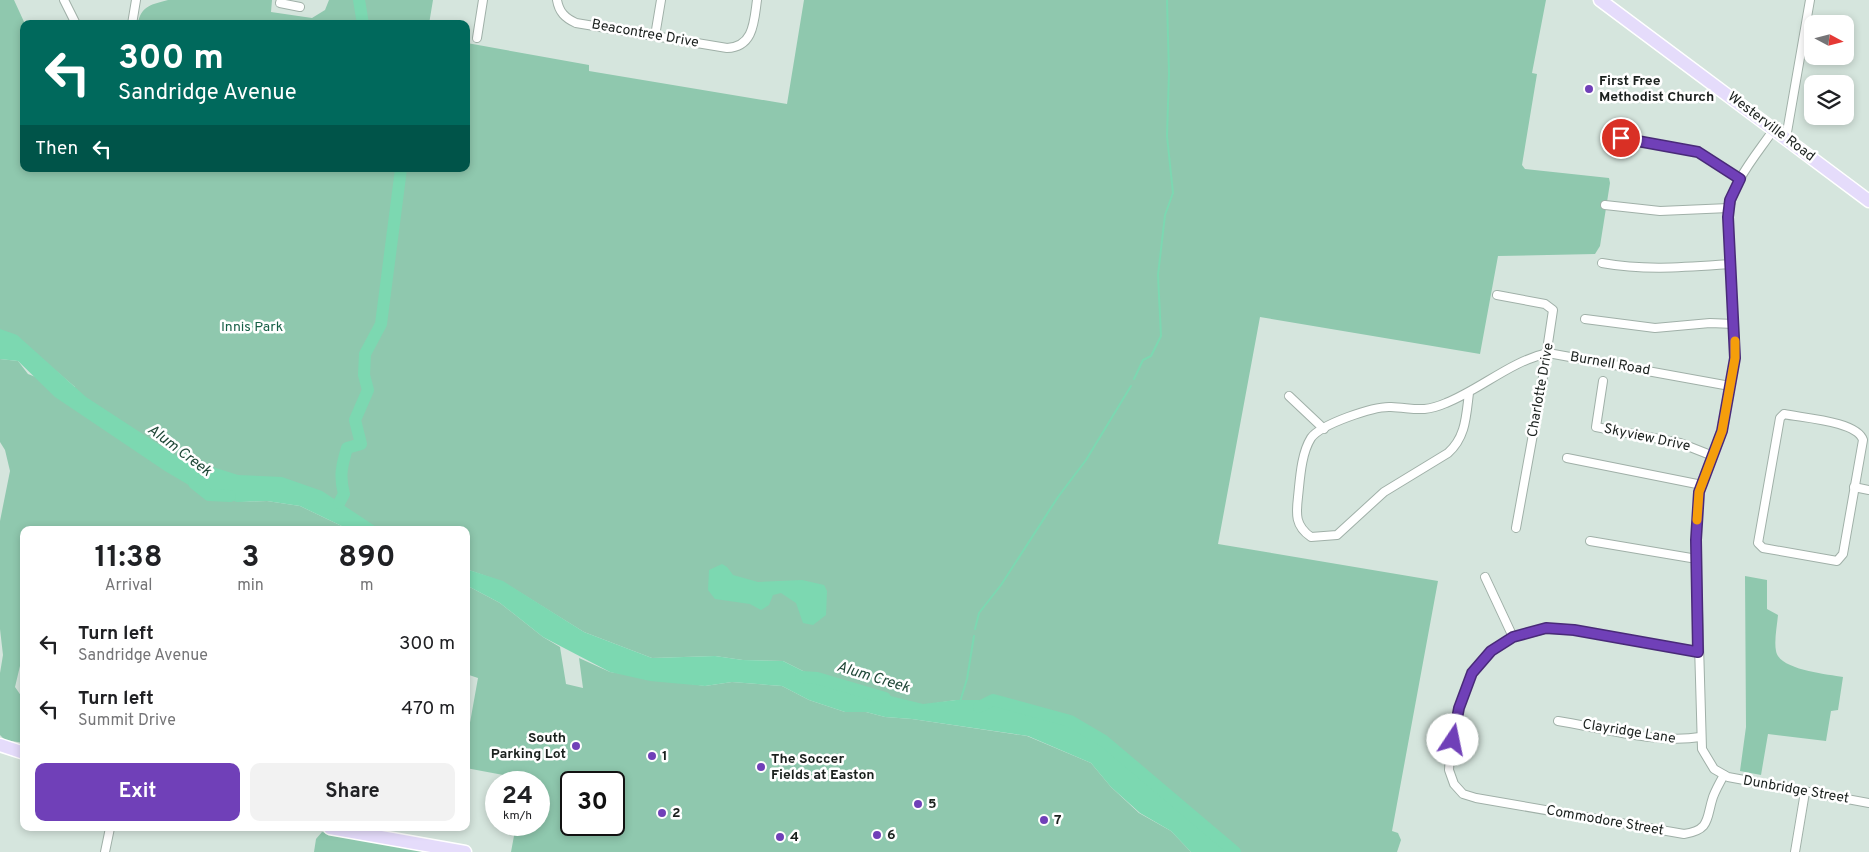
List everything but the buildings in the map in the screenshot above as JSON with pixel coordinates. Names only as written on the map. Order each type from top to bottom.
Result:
[{"type":"main road","name":"Westerville Road","points":[[1600,0],[1869,201]]},
{"type":"main road","points":[[0,745],[20,752]]},
{"type":"main road","points":[[347,831],[465,852]]},
{"type":"street","points":[[64,0],[74,20]]},
{"type":"street","points":[[133,20],[136,0]]},
{"type":"street","points":[[281,0],[280,3],[300,7]]},
{"type":"street","points":[[477,38],[483,0]]},
{"type":"street","name":"Beacontree Drive","points":[[557,0],[561,11],[567,18],[576,23],[727,48],[736,48],[750,36],[758,0]]},
{"type":"street","points":[[655,36],[661,0]]},
{"type":"street","points":[[1786,138],[1810,0]]},
{"type":"street","points":[[1724,775],[1714,769],[1707,760],[1702,749],[1700,737],[1696,559],[1699,492],[1722,431],[1735,358],[1730,200],[1740,179],[1774,129]]},
{"type":"street","points":[[1621,138],[1698,152],[1740,179]]},
{"type":"street","points":[[1605,205],[1660,212],[1729,208]]},
{"type":"street","points":[[1602,263],[1631,269],[1654,270],[1731,264]]},
{"type":"street","name":"Charlotte Drive","points":[[1497,295],[1545,304],[1553,310],[1548,353],[1516,528]]},
{"type":"street","points":[[1585,319],[1656,328],[1710,323],[1734,324]]},
{"type":"street","name":"Burnell Road","points":[[1324,429],[1367,409],[1389,407],[1426,410],[1469,393],[1530,357],[1548,353],[1730,386]]},
{"type":"street","name":"Skyview Drive","points":[[1603,381],[1596,427],[1680,443],[1713,456]]},
{"type":"street","points":[[1289,396],[1324,429],[1311,438],[1304,458],[1296,516],[1299,527],[1311,536],[1337,536],[1384,492],[1448,453],[1457,445],[1462,436],[1469,393]]},
{"type":"street","points":[[1784,414],[1850,426],[1862,435],[1864,440],[1854,487],[1843,554],[1837,561],[1763,548],[1758,543],[1780,418],[1784,414]]},
{"type":"street","points":[[1567,458],[1702,485]]},
{"type":"street","points":[[1854,487],[1869,490]]},
{"type":"street","points":[[1590,541],[1696,559]]},
{"type":"street","points":[[1485,577],[1513,637],[1546,628],[1574,630],[1698,652]]},
{"type":"street","name":"Commodore Street","points":[[1513,637],[1491,651],[1472,673],[1459,708],[1449,770],[1454,784],[1463,794],[1476,798],[1684,834],[1695,832],[1704,826],[1713,797],[1724,775]]},
{"type":"street","name":"Clayridge Lane","points":[[1558,721],[1657,738],[1685,740],[1700,737]]},
{"type":"street","name":"Dunbridge Street","points":[[1724,775],[1732,779],[1869,803]]},
{"type":"street","points":[[1795,852],[1805,792]]},
{"type":"street","points":[[106,852],[110,831]]},
{"type":"green space","name":"Innis Park","points":[[0,0],[14,0],[23,20],[20,20],[20,172],[470,172],[470,44],[589,65],[589,71],[787,104],[804,0],[1546,0],[1532,73],[1537,74],[1522,165],[1525,169],[1609,178],[1610,183],[1600,246],[1595,254],[1498,256],[1480,354],[1260,317],[1218,544],[1438,581],[1392,831],[1398,833],[1401,840],[1397,852],[1235,852],[1198,818],[1180,810],[1129,768],[1104,741],[956,700],[923,705],[870,693],[817,678],[783,661],[743,660],[715,656],[652,658],[584,632],[503,582],[470,570],[470,526],[354,526],[289,498],[237,502],[267,501],[300,506],[342,526],[20,526],[20,666],[15,687],[20,694],[20,742],[5,740],[0,735],[0,673],[3,655],[0,629],[0,521],[10,471],[5,450],[0,442],[0,359],[18,361],[28,374],[74,392],[75,387],[41,358],[0,357]]},
{"type":"green space","points":[[168,0],[272,0],[271,12],[312,18],[325,10],[329,0],[433,0],[430,20],[139,20],[141,13],[152,5]]},
{"type":"green space","points":[[1745,576],[1767,580],[1767,609],[1778,615],[1775,643],[1779,657],[1785,663],[1794,667],[1843,677],[1838,710],[1831,711],[1826,741],[1768,734],[1761,775],[1740,771],[1746,727]]},
{"type":"green space","name":"The Soccer Fields at Easton","points":[[470,587],[500,603],[543,637],[560,647],[566,684],[583,688],[579,658],[610,672],[705,686],[732,682],[782,686],[809,700],[845,712],[866,712],[885,717],[912,719],[1027,736],[1091,763],[1111,787],[1139,813],[1171,831],[1191,852],[511,852],[514,836],[550,836],[550,771],[485,772],[470,769],[470,723],[478,678],[470,675]]},
{"type":"green space","points":[[322,832],[435,852],[314,852],[316,839]]},
{"type":"shaded area","points":[[0,329],[17,335],[86,397],[175,455],[238,475],[282,477],[322,491],[375,526],[342,526],[300,506],[267,501],[237,502],[199,491],[165,471],[55,397],[18,361],[0,359]]},
{"type":"shaded area","points":[[722,564],[733,575],[758,582],[802,580],[824,585],[827,591],[826,615],[813,625],[803,623],[796,603],[781,593],[773,595],[769,605],[761,610],[750,604],[715,599],[708,590],[709,570]]},
{"type":"shaded area","points":[[470,570],[503,581],[584,632],[652,658],[715,656],[743,660],[783,661],[817,678],[923,704],[956,700],[993,700],[1070,721],[1104,741],[1129,768],[1180,810],[1198,818],[1235,852],[1191,852],[1171,831],[1140,813],[1111,787],[1091,763],[1028,736],[912,719],[885,717],[866,712],[845,712],[809,700],[782,686],[732,682],[705,686],[650,681],[610,672],[543,637],[500,603],[470,587]]},
{"type":"waterway","points":[[359,0],[362,20]]},
{"type":"waterway","points":[[1134,379],[1143,360],[1151,356],[1161,336],[1158,275],[1165,215],[1173,193],[1167,136],[1169,73],[1167,0]]},
{"type":"waterway","points":[[339,503],[344,494],[342,471],[347,448],[361,444],[355,420],[368,390],[364,375],[365,354],[381,324],[401,172]]},
{"type":"waterway","points":[[975,629],[979,613],[1001,585],[1058,497],[1086,460],[1131,386]]},
{"type":"waterway","name":"Alum Creek","points":[[194,483],[209,495],[230,496]]},
{"type":"waterway","points":[[960,702],[967,679],[974,636]]},
{"type":"waterway","name":"Alum Creek","points":[[801,677],[817,678],[885,698]]},
{"type":"waterway","name":"Alum Creek","points":[[979,707],[993,700],[1070,721],[1104,741],[1235,852]]},
{"type":"slow traffic","points":[[1697,520],[1699,492],[1722,431],[1735,358],[1735,341]]},
{"type":"place","name":"First Free Methodist Church","points":[[1589,89]]},
{"type":"place","name":"South Parking Lot","points":[[576,746]]},
{"type":"place","name":"1","points":[[652,756]]},
{"type":"place","name":"The Soccer Fields at Easton","points":[[761,767]]},
{"type":"place","name":"5","points":[[918,804]]},
{"type":"place","name":"2","points":[[662,813]]},
{"type":"place","name":"7","points":[[1044,820]]},
{"type":"place","name":"6","points":[[877,835]]},
{"type":"place","name":"4","points":[[780,837]]},
{"type":"route","points":[[1453,740],[1459,708],[1472,673],[1491,651],[1513,637],[1546,628],[1574,630],[1698,652],[1696,540],[1699,492],[1722,431],[1735,358],[1728,217],[1730,200],[1740,179],[1698,152],[1621,138]]}]
